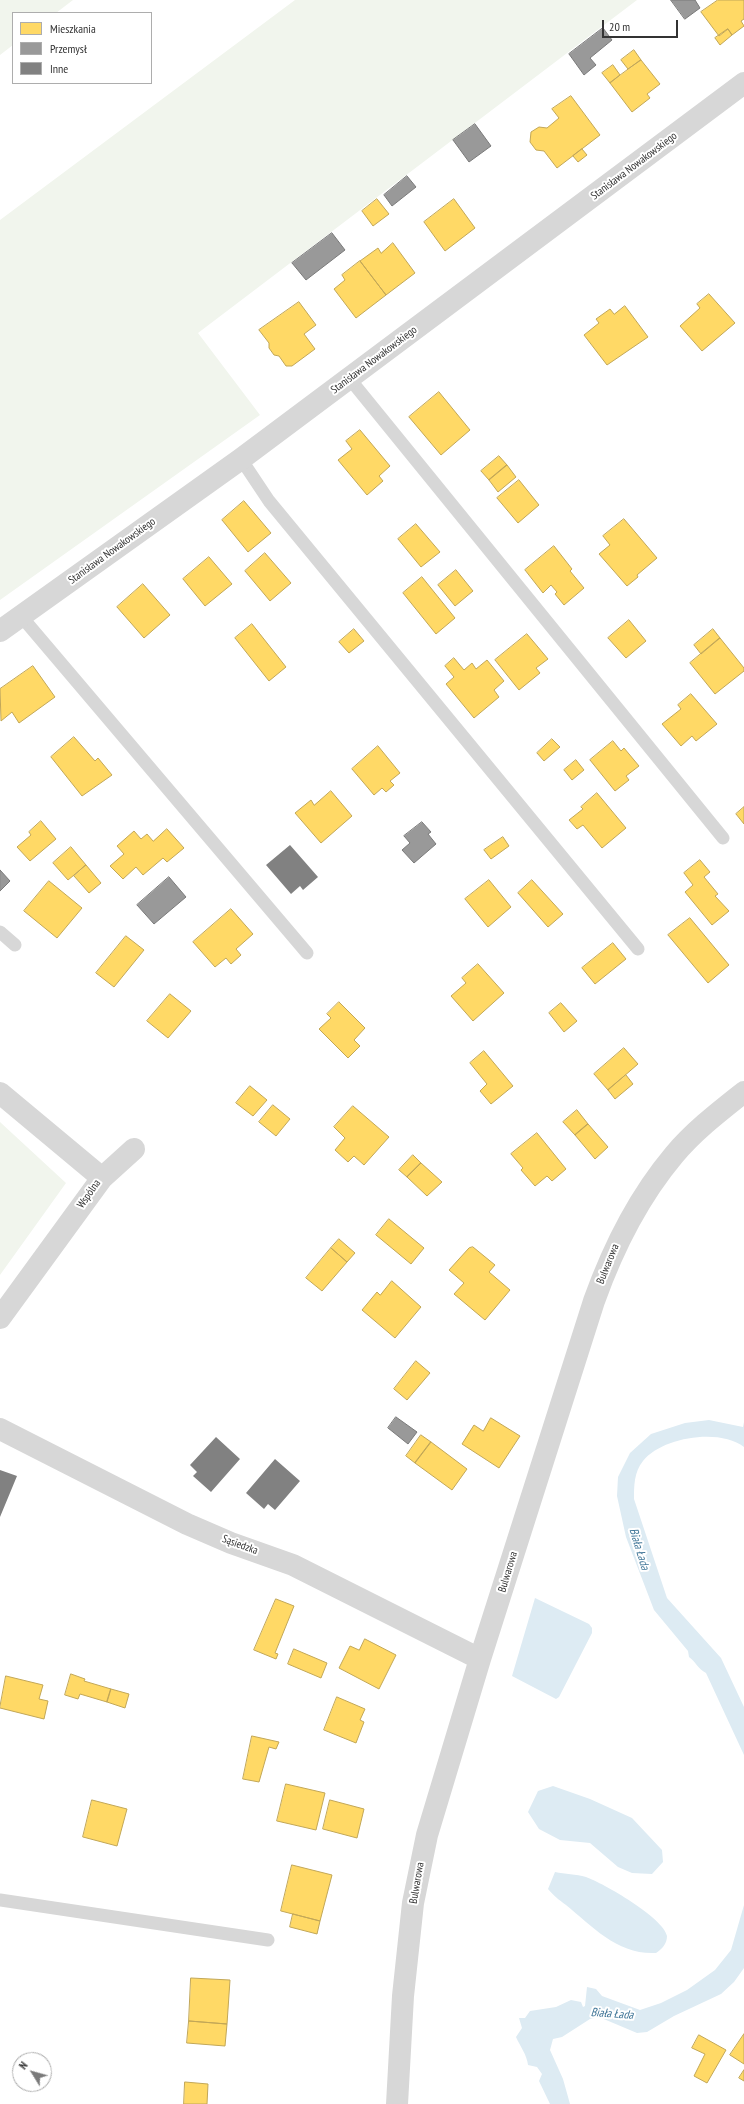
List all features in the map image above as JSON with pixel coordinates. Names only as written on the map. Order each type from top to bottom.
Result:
[{"type":"street","name":"Stanisława Nowakowskiego","points":[[0,631],[241,459],[744,83]]},
{"type":"street","name":"Bulwarowa","points":[[397,2104],[403,1996],[417,1882],[427,1835],[480,1659],[594,1301],[605,1269],[634,1210],[674,1155],[699,1130],[744,1092]]},
{"type":"street","name":"Wspólna","points":[[0,1093],[102,1178],[0,1318]]},
{"type":"street","points":[[102,1178],[134,1149]]},
{"type":"street","name":"Sąsiedzka","points":[[0,1429],[187,1524],[231,1543],[293,1565],[480,1659]]},
{"type":"lane","points":[[349,378],[723,838]]},
{"type":"lane","points":[[241,459],[274,507],[638,949]]},
{"type":"lane","points":[[22,616],[307,953]]},
{"type":"lane","points":[[0,932],[15,944]]},
{"type":"lane","points":[[0,1900],[268,1940]]},
{"type":"shaded area","points":[[0,0],[73,0],[57,12],[12,12],[12,46],[0,55]]},
{"type":"shaded area","points":[[295,0],[637,0],[198,333],[260,415],[0,600],[0,220]]},
{"type":"shaded area","points":[[0,1122],[66,1183],[0,1275]]},
{"type":"water","name":"Biała Łada","points":[[709,1420],[743,1427],[744,1422],[744,1447],[734,1441],[707,1437],[677,1441],[663,1446],[652,1453],[640,1465],[635,1479],[634,1499],[667,1598],[721,1658],[744,1707],[744,1755],[706,1673],[701,1670],[689,1657],[688,1651],[654,1610],[626,1537],[617,1496],[618,1477],[630,1453],[651,1434],[685,1423]]},
{"type":"water","points":[[535,1598],[589,1624],[592,1628],[592,1633],[559,1697],[556,1699],[512,1676]]},
{"type":"water","points":[[553,1786],[590,1799],[632,1818],[662,1850],[663,1862],[652,1874],[632,1873],[618,1867],[590,1843],[560,1840],[539,1829],[528,1812],[538,1791]]},
{"type":"water","points":[[555,1872],[586,1877],[632,1902],[645,1911],[663,1929],[667,1936],[664,1946],[656,1953],[642,1952],[630,1949],[607,1938],[548,1889]]},
{"type":"water","name":"Biała Łada","points":[[744,1905],[744,1968],[734,1982],[721,1994],[674,2016],[647,2032],[637,2033],[599,2017],[590,2019],[562,2037],[553,2039],[550,2050],[563,2079],[570,2104],[550,2104],[539,2081],[542,2074],[537,2067],[528,2065],[525,2054],[516,2037],[522,2028],[519,2018],[525,2018],[530,2011],[556,2007],[571,2000],[581,2002],[583,2007],[585,2006],[587,1987],[596,1989],[602,1996],[640,2010],[661,2003],[687,1990],[715,1970],[731,1950]]},
{"type":"building: Mieszkania","points":[[718,0],[744,0],[744,19],[741,21],[744,26],[732,35],[728,29],[719,36],[701,12]]},
{"type":"building: Mieszkania","points":[[728,29],[732,35],[720,45],[715,38]]},
{"type":"building: Mieszkania","points":[[634,50],[641,60],[628,69],[621,60]]},
{"type":"building: Mieszkania","points":[[641,60],[660,84],[647,94],[650,98],[632,112],[610,83]]},
{"type":"building: Mieszkania","points":[[613,65],[620,75],[610,83],[602,73]]},
{"type":"building: Mieszkania","points":[[571,96],[600,135],[557,168],[544,151],[536,150],[530,142],[531,132],[539,127],[547,128],[559,118],[552,109]]},
{"type":"building: Mieszkania","points":[[582,149],[587,155],[578,162],[573,156]]},
{"type":"building: Mieszkania","points":[[377,199],[389,214],[373,226],[362,211]]},
{"type":"building: Mieszkania","points":[[454,199],[475,228],[445,251],[424,222]]},
{"type":"building: Mieszkania","points":[[393,243],[415,273],[386,295],[360,261],[378,248],[381,253]]},
{"type":"building: Mieszkania","points":[[360,261],[386,295],[356,318],[334,289],[345,280],[342,275]]},
{"type":"building: Mieszkania","points":[[709,294],[735,323],[702,351],[680,326],[700,308],[697,304]]},
{"type":"building: Mieszkania","points":[[299,302],[316,325],[304,334],[315,349],[292,366],[286,366],[279,356],[274,355],[269,348],[269,343],[259,330]]},
{"type":"building: Mieszkania","points":[[625,306],[648,337],[607,365],[584,335],[599,323],[596,319],[610,309],[614,314]]},
{"type":"building: Mieszkania","points":[[439,392],[470,430],[441,455],[409,417]]},
{"type":"building: Mieszkania","points":[[360,430],[390,466],[379,476],[383,481],[367,495],[338,460],[352,449],[346,441]]},
{"type":"building: Mieszkania","points":[[499,456],[507,465],[489,480],[481,471]]},
{"type":"building: Mieszkania","points":[[507,465],[516,477],[498,492],[489,480]]},
{"type":"building: Mieszkania","points":[[519,480],[539,505],[518,523],[497,498]]},
{"type":"building: Mieszkania","points":[[244,501],[271,533],[248,552],[222,520]]},
{"type":"building: Mieszkania","points":[[624,519],[657,558],[637,575],[638,577],[627,586],[599,554],[610,545],[603,536]]},
{"type":"building: Mieszkania","points":[[416,524],[440,552],[421,567],[398,539]]},
{"type":"building: Mieszkania","points":[[554,546],[572,569],[570,571],[584,588],[564,605],[555,594],[557,592],[551,585],[543,593],[525,570]]},
{"type":"building: Mieszkania","points":[[265,553],[291,583],[270,601],[245,571]]},
{"type":"building: Mieszkania","points":[[209,557],[232,584],[205,606],[183,579]]},
{"type":"building: Mieszkania","points":[[456,570],[473,591],[455,606],[438,585]]},
{"type":"building: Mieszkania","points":[[422,577],[455,618],[436,634],[403,593]]},
{"type":"building: Mieszkania","points":[[143,584],[170,615],[144,638],[117,607]]},
{"type":"building: Mieszkania","points":[[629,620],[646,641],[626,658],[608,638]]},
{"type":"building: Mieszkania","points":[[252,624],[286,667],[269,681],[235,638]]},
{"type":"building: Mieszkania","points":[[354,629],[364,641],[349,653],[339,642]]},
{"type":"building: Mieszkania","points":[[713,629],[720,638],[701,654],[694,645]]},
{"type":"building: Mieszkania","points":[[527,634],[548,659],[536,668],[540,673],[519,690],[495,660]]},
{"type":"building: Mieszkania","points":[[720,638],[744,668],[744,671],[715,694],[690,663]]},
{"type":"building: Mieszkania","points":[[454,658],[464,670],[472,663],[476,669],[487,660],[504,681],[494,690],[499,697],[474,718],[446,684],[454,677],[445,666]]},
{"type":"building: Mieszkania","points":[[33,666],[55,697],[19,723],[12,712],[1,721],[0,689]]},
{"type":"building: Mieszkania","points":[[691,694],[717,724],[696,741],[692,736],[681,746],[662,724],[681,709],[678,705]]},
{"type":"building: Mieszkania","points":[[74,737],[95,761],[98,758],[112,775],[82,796],[51,757]]},
{"type":"building: Mieszkania","points":[[552,739],[560,747],[544,761],[537,753]]},
{"type":"building: Mieszkania","points":[[613,741],[621,751],[624,748],[639,766],[626,776],[629,780],[615,791],[590,760]]},
{"type":"building: Mieszkania","points":[[378,746],[400,773],[390,781],[394,785],[386,792],[382,788],[374,795],[352,769]]},
{"type":"building: Mieszkania","points":[[576,760],[584,770],[572,780],[564,770]]},
{"type":"building: Mieszkania","points":[[331,791],[352,816],[321,843],[295,813],[311,800],[314,805]]},
{"type":"building: Mieszkania","points":[[597,793],[626,828],[602,848],[583,825],[577,829],[569,820],[583,809],[581,807]]},
{"type":"building: Mieszkania","points":[[744,807],[744,824],[736,814]]},
{"type":"building: Mieszkania","points":[[41,821],[56,839],[30,861],[17,847],[31,835],[29,832]]},
{"type":"building: Mieszkania","points":[[167,829],[184,848],[167,862],[163,858],[143,875],[136,867],[123,879],[110,866],[124,854],[117,846],[134,831],[141,839],[147,834],[153,841]]},
{"type":"building: Mieszkania","points":[[503,837],[509,846],[491,859],[484,850]]},
{"type":"building: Mieszkania","points":[[71,847],[86,865],[68,880],[53,863]]},
{"type":"building: Mieszkania","points":[[700,860],[710,872],[704,877],[718,894],[715,896],[729,911],[712,925],[685,892],[693,885],[684,873]]},
{"type":"building: Mieszkania","points":[[86,865],[101,883],[89,893],[74,876]]},
{"type":"building: Mieszkania","points":[[489,880],[511,907],[488,927],[465,899]]},
{"type":"building: Mieszkania","points":[[532,880],[563,914],[548,927],[518,893]]},
{"type":"building: Mieszkania","points":[[49,881],[82,908],[57,938],[24,911]]},
{"type":"building: Mieszkania","points":[[231,909],[253,934],[236,949],[241,955],[231,964],[226,958],[215,967],[193,942]]},
{"type":"building: Mieszkania","points":[[690,918],[729,965],[708,983],[668,935]]},
{"type":"building: Mieszkania","points":[[126,936],[144,950],[114,987],[96,973]]},
{"type":"building: Mieszkania","points":[[613,943],[626,959],[595,984],[582,968]]},
{"type":"building: Mieszkania","points":[[478,964],[504,993],[473,1021],[451,996],[466,983],[462,978]]},
{"type":"building: Mieszkania","points":[[170,994],[191,1011],[168,1038],[147,1021]]},
{"type":"building: Mieszkania","points":[[339,1002],[365,1028],[354,1040],[360,1046],[348,1058],[319,1029],[331,1018],[327,1014]]},
{"type":"building: Mieszkania","points":[[561,1003],[577,1021],[564,1032],[549,1013]]},
{"type":"building: Mieszkania","points":[[624,1048],[638,1064],[608,1090],[594,1074]]},
{"type":"building: Mieszkania","points":[[484,1051],[513,1086],[491,1104],[480,1091],[487,1084],[470,1063]]},
{"type":"building: Mieszkania","points":[[626,1075],[633,1084],[615,1099],[608,1090]]},
{"type":"building: Mieszkania","points":[[250,1086],[267,1100],[253,1116],[236,1103]]},
{"type":"building: Mieszkania","points":[[273,1105],[290,1119],[276,1136],[259,1122]]},
{"type":"building: Mieszkania","points":[[353,1106],[389,1137],[364,1165],[354,1156],[348,1162],[335,1150],[345,1138],[334,1127]]},
{"type":"building: Mieszkania","points":[[577,1110],[588,1124],[575,1135],[563,1122]]},
{"type":"building: Mieszkania","points":[[588,1124],[608,1147],[595,1159],[575,1135]]},
{"type":"building: Mieszkania","points":[[537,1133],[566,1169],[552,1181],[547,1176],[535,1186],[521,1170],[523,1168],[511,1154]]},
{"type":"building: Mieszkania","points":[[413,1155],[421,1163],[407,1177],[399,1170]]},
{"type":"building: Mieszkania","points":[[421,1163],[442,1182],[427,1196],[407,1177]]},
{"type":"building: Mieszkania","points":[[389,1219],[424,1248],[411,1264],[376,1235]]},
{"type":"building: Mieszkania","points":[[339,1239],[355,1253],[347,1262],[331,1248]]},
{"type":"building: Mieszkania","points":[[473,1247],[495,1265],[489,1272],[510,1290],[485,1320],[454,1294],[464,1283],[449,1270],[469,1248]]},
{"type":"building: Mieszkania","points":[[331,1248],[347,1262],[322,1291],[306,1278]]},
{"type":"building: Mieszkania","points":[[392,1281],[421,1307],[395,1338],[362,1310],[377,1292],[380,1295]]},
{"type":"building: Mieszkania","points":[[416,1361],[430,1373],[407,1400],[394,1389]]},
{"type":"building: Mieszkania","points":[[491,1418],[520,1436],[499,1468],[462,1444],[474,1425],[483,1431]]},
{"type":"building: Mieszkania","points":[[421,1435],[431,1442],[415,1463],[406,1456]]},
{"type":"building: Mieszkania","points":[[431,1442],[467,1469],[452,1490],[415,1463]]},
{"type":"building: Mieszkania","points":[[276,1599],[294,1606],[275,1653],[278,1654],[276,1659],[254,1650]]},
{"type":"building: Mieszkania","points":[[365,1639],[396,1655],[379,1689],[339,1668],[350,1646],[359,1650]]},
{"type":"building: Mieszkania","points":[[294,1649],[327,1663],[321,1678],[288,1664]]},
{"type":"building: Mieszkania","points":[[71,1674],[85,1679],[84,1681],[111,1689],[107,1702],[80,1694],[78,1699],[65,1695]]},
{"type":"building: Mieszkania","points":[[6,1676],[43,1685],[39,1699],[48,1701],[44,1719],[0,1708]]},
{"type":"building: Mieszkania","points":[[111,1689],[129,1694],[125,1708],[107,1702]]},
{"type":"building: Mieszkania","points":[[337,1697],[365,1709],[360,1720],[364,1722],[356,1743],[324,1730]]},
{"type":"building: Mieszkania","points":[[252,1736],[279,1742],[276,1749],[269,1747],[259,1782],[243,1779]]},
{"type":"building: Mieszkania","points":[[286,1784],[325,1793],[316,1830],[277,1821]]},
{"type":"building: Mieszkania","points":[[92,1800],[127,1809],[117,1846],[83,1837]]},
{"type":"building: Mieszkania","points":[[330,1800],[364,1809],[357,1838],[323,1829]]},
{"type":"building: Mieszkania","points":[[292,1865],[332,1875],[320,1921],[281,1911]]},
{"type":"building: Mieszkania","points":[[293,1914],[320,1921],[317,1934],[290,1927]]},
{"type":"building: Mieszkania","points":[[191,1978],[230,1980],[227,2024],[189,2021]]},
{"type":"building: Mieszkania","points":[[189,2021],[227,2024],[225,2046],[187,2043]]},
{"type":"building: Mieszkania","points":[[744,2034],[744,2064],[730,2055]]},
{"type":"building: Mieszkania","points":[[699,2035],[726,2050],[707,2083],[694,2076],[705,2054],[692,2048]]},
{"type":"building: Mieszkania","points":[[744,2070],[744,2081],[739,2078]]},
{"type":"building: Mieszkania","points":[[185,2082],[208,2084],[207,2104],[184,2104]]},
{"type":"building: Przemysł","points":[[671,0],[695,0],[700,8],[685,19]]},
{"type":"building: Przemysł","points":[[603,28],[612,40],[590,58],[596,65],[584,75],[569,54]]},
{"type":"building: Przemysł","points":[[475,124],[491,146],[469,162],[453,140]]},
{"type":"building: Przemysł","points":[[407,176],[416,187],[392,206],[384,195]]},
{"type":"building: Przemysł","points":[[332,233],[345,250],[306,280],[292,263]]},
{"type":"building: Przemysł","points":[[422,822],[431,832],[428,834],[436,844],[414,863],[402,850],[410,843],[404,836]]},
{"type":"building: Przemysł","points":[[0,870],[10,881],[0,891]]},
{"type":"building: Przemysł","points":[[169,877],[186,897],[154,924],[137,905]]},
{"type":"building: Przemysł","points":[[396,1417],[417,1432],[408,1444],[388,1428]]},
{"type":"building: Inne","points":[[290,845],[318,877],[303,890],[300,886],[291,894],[266,865]]},
{"type":"building: Inne","points":[[216,1437],[240,1459],[211,1492],[193,1476],[197,1472],[190,1465]]},
{"type":"building: Inne","points":[[275,1459],[300,1481],[275,1510],[268,1504],[264,1509],[246,1493]]},
{"type":"building: Inne","points":[[0,1470],[17,1476],[0,1517]]}]
